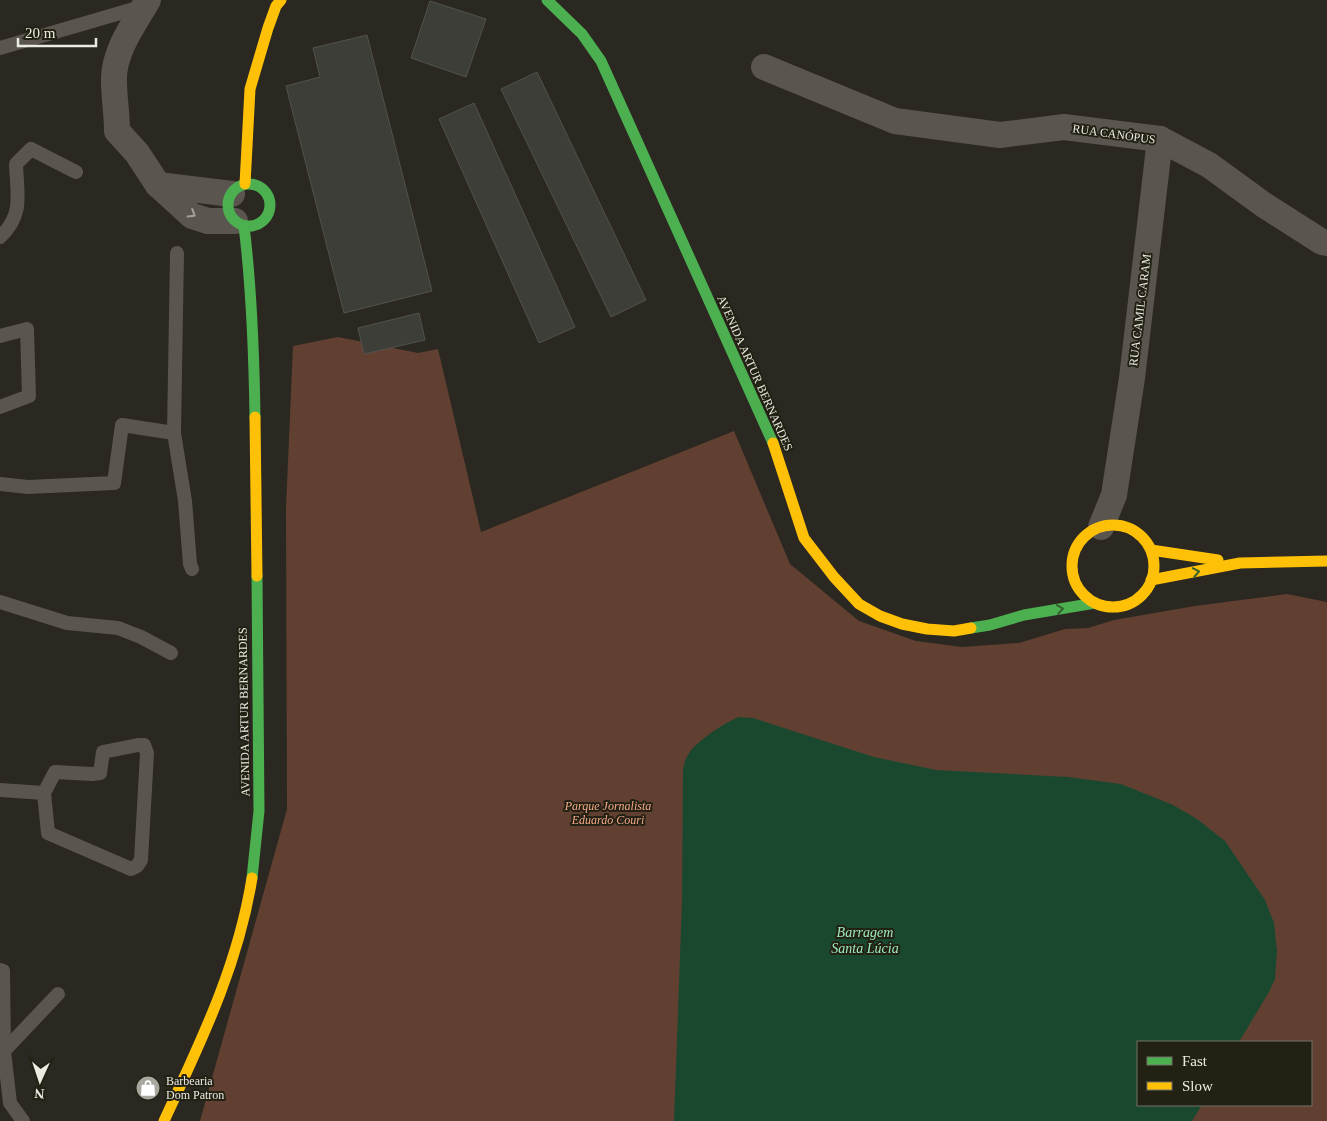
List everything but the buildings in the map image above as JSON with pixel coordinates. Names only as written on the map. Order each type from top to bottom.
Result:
[{"type":"street","points":[[238,189],[250,89],[268,28],[280,0]]},
{"type":"street","name":"AVENIDA ARTUR BERNARDES","points":[[547,0],[582,34],[601,62],[771,438],[804,538],[834,577],[859,604],[880,616],[902,624],[926,629],[954,631],[990,625],[1024,615],[1096,603]]},
{"type":"street","points":[[146,3],[120,47],[114,79],[117,130],[137,153],[158,185],[192,216],[208,221],[263,226],[269,213],[271,203],[258,177],[250,89]]},
{"type":"street","name":"RUA CANÓPUS","points":[[764,67],[895,121],[1000,135],[1064,127],[1160,139],[1208,165],[1264,205],[1322,242],[1327,243]]},
{"type":"street","name":"RUA CAMIL CARAM","points":[[1112,526],[1114,495],[1132,378],[1160,139]]},
{"type":"street","points":[[240,224],[230,213],[228,203],[238,189],[258,177]]},
{"type":"street","points":[[158,185],[238,189]]},
{"type":"street","name":"AVENIDA ARTUR BERNARDES","points":[[164,1121],[221,995],[234,956],[250,891],[256,852],[259,811],[254,378],[251,286],[240,224]]},
{"type":"street","name":"AVENIDA ARTUR BERNARDES","points":[[251,286],[258,249]]},
{"type":"street","points":[[1112,526],[1134,531],[1144,539],[1151,550],[1154,565],[1152,580],[1145,592],[1135,601],[1122,606],[1108,607],[1096,603],[1073,587],[1072,562],[1075,550],[1081,540],[1090,532],[1112,526]]},
{"type":"street","points":[[1151,550],[1240,563]]},
{"type":"street","points":[[1297,561],[1327,569]]},
{"type":"street","points":[[1152,580],[1240,563],[1327,561]]},
{"type":"street","name":"AVENIDA ARTUR BERNARDES","points":[[1024,615],[1054,598]]},
{"type":"lane","points":[[0,48],[146,3]]},
{"type":"lane","points":[[0,237],[9,229],[17,214],[16,164],[31,149],[76,172]]},
{"type":"lane","points":[[177,253],[174,433],[185,501],[192,569]]},
{"type":"lane","points":[[0,336],[27,329],[29,396],[0,407]]},
{"type":"lane","points":[[0,484],[28,487],[114,483],[122,425],[174,433]]},
{"type":"lane","points":[[0,602],[67,623],[118,628],[141,637],[171,653]]},
{"type":"lane","points":[[144,745],[147,753],[141,860],[137,866],[131,869],[48,833],[44,793],[54,772],[100,773],[103,752],[144,745]]},
{"type":"lane","points":[[0,790],[44,793]]},
{"type":"lane","points":[[0,970],[3,971],[4,1051],[10,1103],[22,1121]]},
{"type":"lane","points":[[4,1051],[58,994]]},
{"type":"green space","name":"Parque Jornalista Eduardo Couri","points":[[338,337],[418,353],[438,349],[481,532],[734,431],[790,564],[859,621],[916,641],[962,647],[1019,643],[1065,629],[1088,628],[1114,620],[1195,606],[1287,594],[1327,602],[1327,1121],[200,1121],[287,809],[286,508],[293,346]]},
{"type":"water","name":"Barragem Santa Lúcia","points":[[739,717],[753,718],[874,757],[936,770],[1068,777],[1121,784],[1173,805],[1197,819],[1225,841],[1265,900],[1274,923],[1277,951],[1275,979],[1240,1041],[1137,1041],[1137,1106],[1201,1106],[1192,1121],[674,1121],[682,900],[683,770],[687,757],[697,744]]},
{"type":"traffic: fast","points":[[547,0],[582,34],[601,61],[773,443]]},
{"type":"traffic: fast","points":[[245,184],[253,184],[264,190],[270,205],[264,220],[253,226],[245,226],[234,220],[228,209],[228,201],[234,190],[245,184]]},
{"type":"traffic: fast","points":[[244,226],[252,321],[255,417]]},
{"type":"traffic: fast","points":[[252,878],[259,811],[257,576]]},
{"type":"traffic: fast","points":[[971,628],[990,625],[1024,615],[1095,603]]},
{"type":"traffic: slow","points":[[245,184],[250,89],[268,28],[276,6],[281,0]]},
{"type":"traffic: slow","points":[[255,417],[257,576]]},
{"type":"traffic: slow","points":[[773,443],[804,538],[834,577],[859,604],[880,616],[902,624],[927,629],[954,631],[971,628]]},
{"type":"traffic: slow","points":[[1113,525],[1129,528],[1142,537],[1151,550],[1154,566],[1151,582],[1142,595],[1129,604],[1113,607],[1097,604],[1084,595],[1075,582],[1072,566],[1075,550],[1084,537],[1097,528],[1113,525]]},
{"type":"traffic: slow","points":[[1151,550],[1218,560]]},
{"type":"traffic: slow","points":[[1151,580],[1240,563],[1327,561]]},
{"type":"traffic: slow","points":[[164,1121],[217,1002],[228,972],[238,942],[252,878]]},
{"type":"place","name":"Barbearia Dom Patron","points":[[148,1088]]}]
